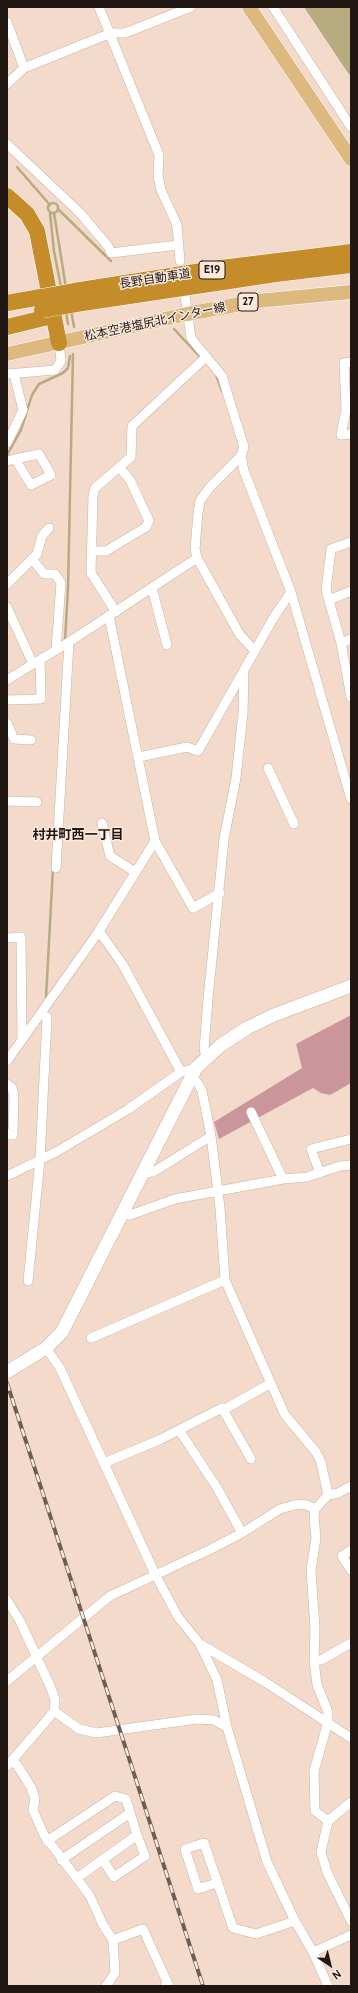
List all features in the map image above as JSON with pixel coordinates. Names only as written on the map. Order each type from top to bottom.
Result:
[{"type":"highway","points":[[7,196],[31,219],[39,237],[59,343]]},
{"type":"highway","points":[[7,211],[20,218],[29,226],[37,240],[43,257]]},
{"type":"highway","name":"E19","points":[[75,297],[198,268],[221,268],[351,252]]},
{"type":"highway","name":"長野自動車道","points":[[7,303],[41,303],[75,297],[168,289],[351,265]]},
{"type":"highway","points":[[7,292],[41,303]]},
{"type":"highway","points":[[7,327],[41,303],[75,297]]},
{"type":"highway","name":"長野自動車道","points":[[7,316],[41,303]]},
{"type":"main road","points":[[249,7],[351,159]]},
{"type":"main road","name":"松本空港塩尻北インター線","points":[[7,354],[188,314],[257,301],[351,292]]},
{"type":"street","points":[[99,7],[111,33],[159,155],[158,176],[161,190],[177,225],[180,261]]},
{"type":"street","points":[[7,84],[24,68],[111,33],[125,33],[172,11],[191,7]]},
{"type":"street","points":[[273,7],[351,126]]},
{"type":"street","points":[[7,22],[24,68]]},
{"type":"street","points":[[7,144],[80,213],[108,246],[111,253],[178,245]]},
{"type":"street","points":[[185,296],[191,338],[222,376],[244,447],[241,456],[209,488],[200,501],[195,550],[197,558],[240,634],[255,651]]},
{"type":"street","points":[[7,443],[23,410],[10,374],[55,370],[61,361],[59,343]]},
{"type":"street","points":[[206,357],[132,426],[131,457],[95,488],[93,495],[91,573],[113,614],[138,757],[155,841],[193,908],[220,894]]},
{"type":"street","points":[[351,362],[344,363],[346,410],[341,435],[351,434]]},
{"type":"street","points":[[241,456],[244,472],[291,592],[351,799]]},
{"type":"street","points":[[92,551],[106,551],[146,527],[149,521],[130,480],[120,468]]},
{"type":"street","points":[[7,584],[37,554],[42,536],[49,528]]},
{"type":"street","points":[[350,691],[341,643],[326,590],[331,549],[351,542]]},
{"type":"street","points":[[7,680],[113,614],[197,558]]},
{"type":"street","points":[[32,559],[44,574],[54,574],[61,583],[56,650]]},
{"type":"street","points":[[152,588],[167,645]]},
{"type":"street","points":[[329,600],[351,591]]},
{"type":"street","points":[[138,757],[187,747],[198,751],[255,651],[291,592]]},
{"type":"street","points":[[7,607],[36,662],[41,699],[7,700]]},
{"type":"street","points":[[341,643],[351,639]]},
{"type":"street","points":[[56,868],[69,642]]},
{"type":"street","points":[[206,1057],[204,1049],[208,999],[220,894],[224,840],[236,778],[243,713],[244,670]]},
{"type":"street","points":[[7,723],[14,739],[31,740]]},
{"type":"street","points":[[268,768],[294,824]]},
{"type":"street","points":[[7,801],[37,802]]},
{"type":"street","points":[[102,823],[110,856],[135,872]]},
{"type":"street","points":[[7,1061],[99,931],[155,841]]},
{"type":"street","points":[[99,931],[189,1072],[200,1084],[211,1136],[218,1191],[224,1280],[285,1415],[316,1452],[321,1462],[328,1495]]},
{"type":"street","points":[[7,938],[21,937],[22,1038]]},
{"type":"street","points":[[7,1176],[40,1160],[189,1072],[206,1057],[247,1028],[270,1016],[351,986]]},
{"type":"street","points":[[28,1281],[40,1160],[48,1017]]},
{"type":"street","points":[[7,1372],[46,1348],[62,1332],[69,1321],[142,1174],[189,1072]]},
{"type":"street","points":[[7,1084],[12,1088],[14,1095],[13,1134],[7,1134]]},
{"type":"street","points":[[7,1105],[14,1095]]},
{"type":"street","points":[[251,1112],[283,1179]]},
{"type":"street","points":[[142,1174],[155,1171],[211,1136]]},
{"type":"street","points":[[320,1172],[311,1149],[351,1139]]},
{"type":"street","points":[[122,1214],[130,1215],[175,1199],[283,1179],[307,1177],[340,1166],[351,1165]]},
{"type":"street","points":[[91,1338],[224,1280]]},
{"type":"street","points":[[46,1348],[60,1368],[154,1574],[178,1617],[200,1644],[217,1680],[227,1727],[263,1850],[295,1921],[313,1952],[328,1986]]},
{"type":"street","points":[[104,1463],[159,1440],[222,1408],[223,1410],[271,1383]]},
{"type":"street","points":[[223,1410],[251,1459]]},
{"type":"street","points":[[179,1430],[216,1486],[242,1533]]},
{"type":"street","points":[[328,1820],[315,1811],[314,1771],[328,1722],[328,1712],[317,1685],[314,1660],[316,1629],[311,1570],[316,1538],[315,1509],[328,1495],[338,1493],[351,1486]]},
{"type":"street","points":[[7,1681],[110,1596],[154,1574],[209,1550],[242,1533],[280,1509],[298,1504],[307,1505],[315,1509]]},
{"type":"street","points":[[351,1550],[342,1556],[351,1570]]},
{"type":"street","points":[[7,1600],[20,1621],[51,1688],[55,1700],[54,1711],[10,1763],[17,1765],[31,1786],[35,1799],[33,1810],[47,1841],[90,1896],[103,1925],[113,1940],[115,1973],[106,1986]]},
{"type":"street","points":[[314,1660],[321,1660],[351,1643]]},
{"type":"street","points":[[200,1644],[265,1682],[351,1738]]},
{"type":"street","points":[[54,1711],[79,1728],[96,1733],[197,1719],[214,1720],[227,1727]]},
{"type":"street","points":[[47,1841],[115,1796],[126,1799],[144,1856],[114,1877],[103,1860]]},
{"type":"street","points":[[351,1802],[328,1820],[321,1852],[327,1872],[351,1921]]},
{"type":"street","points":[[62,1860],[130,1813]]},
{"type":"street","points":[[77,1878],[137,1836]]},
{"type":"street","points":[[217,1883],[198,1889],[185,1849],[204,1843],[233,1928],[256,1934],[295,1921]]},
{"type":"street","points":[[113,1940],[143,1929],[168,1984],[164,1986]]},
{"type":"street","points":[[313,1952],[351,1935]]},
{"type":"shaded area","points":[[304,7],[351,7],[351,77],[344,67]]},
{"type":"shaded area","points":[[351,1015],[351,1083],[330,1095],[321,1093],[313,1088],[219,1139],[214,1122],[302,1068],[296,1044]]},
{"type":"waterway","points":[[17,167],[50,205]]},
{"type":"waterway","points":[[51,203],[55,203],[57,204],[58,208],[57,212],[51,213],[48,210],[48,206],[51,203]]},
{"type":"waterway","points":[[58,209],[111,261]]},
{"type":"waterway","points":[[50,213],[54,251],[61,287]]},
{"type":"waterway","points":[[54,213],[66,288]]},
{"type":"waterway","points":[[71,310],[74,327]]},
{"type":"waterway","points":[[66,312],[68,324]]},
{"type":"waterway","points":[[174,329],[202,359]]},
{"type":"waterway","points":[[65,641],[68,588],[73,354]]},
{"type":"waterway","points":[[7,455],[21,430],[32,395],[39,384],[63,373],[68,368],[70,356]]},
{"type":"waterway","points":[[216,375],[222,391]]},
{"type":"waterway","points":[[46,997],[53,868]]},
{"type":"railway","points":[[7,1383],[203,1986]]},
{"type":"district","name":"村井町西一丁目","points":[[78,835]]}]
